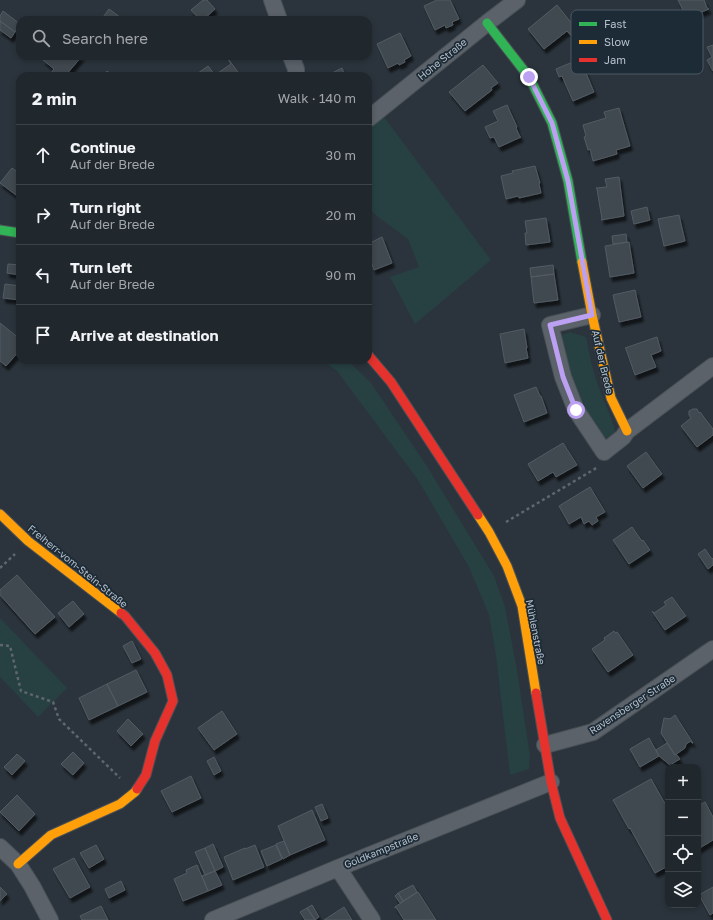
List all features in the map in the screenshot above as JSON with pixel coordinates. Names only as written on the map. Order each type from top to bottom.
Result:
[{"type":"street","points":[[272,0],[278,16]]},
{"type":"street","name":"Hohe Straße","points":[[372,116],[517,0]]},
{"type":"street","name":"Auf der Brede","points":[[487,23],[529,77],[552,123],[568,181],[592,315],[611,398],[627,431]]},
{"type":"street","points":[[292,60],[296,72]]},
{"type":"street","points":[[0,230],[16,232]]},
{"type":"street","points":[[592,315],[550,325],[563,377],[576,410],[604,452],[623,437],[627,431],[713,366]]},
{"type":"street","name":"Mühlenstraße","points":[[372,360],[391,382],[489,532],[508,566],[522,606],[551,782],[560,818],[607,920]]},
{"type":"street","name":"Freiherr-vom-Stein-Straße","points":[[0,514],[28,541],[124,616],[155,653],[167,675],[173,701],[155,741],[146,775],[135,792],[120,804],[51,835],[18,864]]},
{"type":"street","name":"Ravensberger Straße","points":[[545,745],[593,732],[711,653]]},
{"type":"street","name":"Goldkampstraße","points":[[213,920],[551,782]]},
{"type":"street","points":[[0,847],[18,864],[32,886],[50,920]]},
{"type":"street","points":[[338,868],[372,920]]},
{"type":"path","points":[[489,532],[598,467],[604,452]]},
{"type":"path","points":[[0,645],[10,646],[20,691],[53,702],[59,719],[135,792]]},
{"type":"green space","points":[[384,117],[491,260],[415,324],[390,277],[419,267],[408,239],[372,212],[372,127]]},
{"type":"green space","points":[[570,332],[586,337],[595,376],[612,420],[615,432],[607,438],[599,433],[589,416],[569,372],[561,345],[562,335]]},
{"type":"green space","points":[[327,364],[351,364],[371,383],[428,468],[494,576],[505,607],[516,665],[530,756],[529,769],[510,775],[496,655],[489,615],[469,567],[418,480],[337,371]]},
{"type":"green space","points":[[0,618],[67,688],[38,717],[0,677]]},
{"type":"building","points":[[203,0],[207,0],[215,9],[207,16],[196,16],[191,10]]},
{"type":"building","points":[[437,0],[450,0],[459,19],[452,22],[453,25],[446,28],[445,25],[435,30],[424,6]]},
{"type":"building","points":[[678,0],[704,0],[707,8],[709,9],[703,12],[703,10],[683,10]]},
{"type":"building","points":[[557,5],[571,22],[571,36],[567,31],[544,49],[528,29]]},
{"type":"building","points":[[109,9],[119,16],[104,16]]},
{"type":"building","points":[[3,11],[16,21],[15,32],[0,21],[0,16]]},
{"type":"building","points":[[0,21],[15,32],[11,38],[0,30]]},
{"type":"building","points":[[400,33],[411,56],[404,60],[405,62],[399,65],[398,63],[388,68],[377,44]]},
{"type":"building","points":[[713,45],[713,71],[707,60],[712,57],[707,47]]},
{"type":"building","points":[[43,60],[79,60],[68,72],[52,72],[54,69]]},
{"type":"building","points":[[229,61],[238,72],[219,72],[231,64]]},
{"type":"building","points":[[571,63],[571,74],[586,74],[594,92],[573,101],[562,76],[559,77],[556,69]]},
{"type":"building","points":[[483,65],[498,83],[491,88],[492,90],[465,111],[449,92]]},
{"type":"building","points":[[208,66],[213,72],[200,72]]},
{"type":"building","points":[[342,68],[344,72],[334,72]]},
{"type":"building","points":[[507,105],[521,137],[499,147],[494,137],[490,138],[485,127],[498,121],[493,111]]},
{"type":"building","points":[[619,108],[630,146],[616,150],[617,154],[593,161],[590,149],[588,150],[584,137],[586,136],[583,125],[606,118],[604,112]]},
{"type":"building","points":[[535,166],[541,193],[519,198],[518,196],[506,199],[501,176],[513,173],[512,171]]},
{"type":"building","points":[[12,168],[16,171],[16,195],[0,183]]},
{"type":"building","points":[[619,177],[624,216],[601,220],[596,188],[607,187],[605,179]]},
{"type":"building","points":[[647,207],[650,220],[634,224],[631,211]]},
{"type":"building","points":[[679,215],[685,241],[664,246],[658,219]]},
{"type":"building","points":[[546,218],[550,242],[526,245],[525,233],[527,233],[525,221]]},
{"type":"building","points":[[626,234],[627,242],[613,244],[612,236]]},
{"type":"building","points":[[382,237],[392,263],[374,270],[372,264],[372,242]]},
{"type":"building","points":[[629,242],[634,273],[610,277],[605,246]]},
{"type":"building","points":[[8,264],[16,265],[16,274],[7,273]]},
{"type":"building","points":[[553,265],[554,274],[531,277],[530,268]]},
{"type":"building","points":[[554,274],[558,300],[534,303],[531,277]]},
{"type":"building","points":[[5,284],[16,285],[16,300],[3,298]]},
{"type":"building","points":[[635,290],[641,317],[619,322],[613,295]]},
{"type":"building","points":[[0,323],[16,336],[16,355],[6,366],[0,361]]},
{"type":"building","points":[[524,329],[528,358],[505,363],[500,334]]},
{"type":"building","points":[[657,337],[661,351],[651,355],[656,367],[635,375],[625,348]]},
{"type":"building","points":[[536,387],[547,413],[524,422],[514,395]]},
{"type":"building","points":[[697,409],[699,413],[700,412],[713,429],[713,435],[697,447],[681,426],[691,418],[689,411]]},
{"type":"building","points":[[563,443],[577,465],[556,477],[553,472],[538,481],[528,464]]},
{"type":"building","points":[[646,452],[662,474],[643,488],[627,466]]},
{"type":"building","points":[[590,487],[605,512],[596,517],[598,521],[592,525],[589,521],[584,524],[581,517],[569,524],[559,506]]},
{"type":"building","points":[[632,527],[650,550],[629,564],[613,540]]},
{"type":"building","points":[[705,549],[712,559],[713,558],[713,565],[708,569],[698,554]]},
{"type":"building","points":[[17,575],[55,617],[35,634],[0,595],[0,590]]},
{"type":"building","points":[[672,597],[686,616],[665,630],[652,611],[654,613],[666,605],[664,602]]},
{"type":"building","points":[[73,601],[84,614],[69,627],[58,613]]},
{"type":"building","points":[[614,631],[615,633],[617,632],[633,655],[608,672],[592,649],[605,640],[604,638]]},
{"type":"building","points":[[132,641],[141,659],[132,663],[123,646]]},
{"type":"building","points":[[136,670],[147,692],[118,706],[107,684]]},
{"type":"building","points":[[107,684],[118,706],[89,720],[79,698]]},
{"type":"building","points":[[222,711],[237,734],[214,750],[198,728]]},
{"type":"building","points":[[675,715],[693,743],[691,741],[686,744],[685,748],[675,755],[661,733],[664,718],[670,719]]},
{"type":"building","points":[[128,719],[143,734],[131,746],[117,731]]},
{"type":"building","points":[[649,738],[659,756],[640,767],[630,749]]},
{"type":"building","points":[[667,743],[675,755],[676,754],[680,759],[669,764],[659,756],[656,750]]},
{"type":"building","points":[[73,752],[84,763],[73,775],[61,764]]},
{"type":"building","points":[[17,754],[25,761],[12,775],[4,767]]},
{"type":"building","points":[[214,757],[221,771],[214,775],[207,761]]},
{"type":"building","points":[[191,776],[201,798],[172,812],[161,791]]},
{"type":"building","points":[[651,779],[665,804],[665,868],[655,873],[613,800]]},
{"type":"building","points":[[17,795],[35,814],[19,831],[0,812]]},
{"type":"building","points":[[705,802],[713,817],[713,840],[701,847],[701,836],[701,804]]},
{"type":"building","points":[[322,804],[328,818],[321,821],[315,807]]},
{"type":"building","points":[[312,810],[325,840],[290,855],[278,826]]},
{"type":"building","points":[[284,841],[290,855],[283,859],[276,844]]},
{"type":"building","points":[[213,844],[223,867],[215,871],[205,848]]},
{"type":"building","points":[[96,845],[104,859],[89,868],[80,853]]},
{"type":"building","points":[[255,845],[264,867],[233,880],[224,857]]},
{"type":"building","points":[[276,845],[282,859],[267,866],[261,851]]},
{"type":"building","points":[[205,848],[215,871],[205,875],[195,852]]},
{"type":"building","points":[[74,858],[90,887],[70,898],[53,869]]},
{"type":"building","points":[[197,865],[208,891],[183,901],[174,879],[187,873],[186,870]]},
{"type":"building","points":[[215,871],[222,885],[208,891],[202,876]]},
{"type":"building","points":[[121,881],[125,890],[109,898],[105,889]]},
{"type":"building","points":[[413,885],[417,892],[403,901],[398,893]]},
{"type":"building","points":[[0,887],[7,894],[0,901]]},
{"type":"building","points":[[713,887],[713,913],[710,915],[701,899],[701,894]]},
{"type":"building","points":[[418,892],[436,920],[404,920],[396,907],[395,908],[395,907]]},
{"type":"building","points":[[398,893],[403,901],[400,903],[395,896]]},
{"type":"building","points":[[312,905],[319,917],[315,920],[307,908]]},
{"type":"building","points":[[101,906],[108,920],[82,920],[80,916]]},
{"type":"building","points":[[344,907],[352,920],[324,920]]},
{"type":"building","points":[[307,908],[315,920],[305,920],[300,912]]},
{"type":"traffic: fast","points":[[487,23],[529,77],[552,123],[568,181],[582,262]]},
{"type":"traffic: fast","points":[[0,230],[16,232]]},
{"type":"traffic: slow","points":[[582,262],[592,315],[611,398],[627,431]]},
{"type":"traffic: slow","points":[[0,514],[28,541],[121,613]]},
{"type":"traffic: slow","points":[[478,515],[507,566],[522,606],[536,693]]},
{"type":"traffic: slow","points":[[18,864],[51,835],[120,804],[137,789]]},
{"type":"traffic: jam","points":[[372,360],[391,382],[478,515]]},
{"type":"traffic: jam","points":[[121,613],[155,653],[167,675],[173,701],[155,741],[146,775],[137,789]]},
{"type":"traffic: jam","points":[[536,693],[551,782],[560,818],[607,920]]},
{"type":"route","points":[[529,77],[552,123],[568,181],[592,315],[550,325],[563,377],[576,410]]}]
